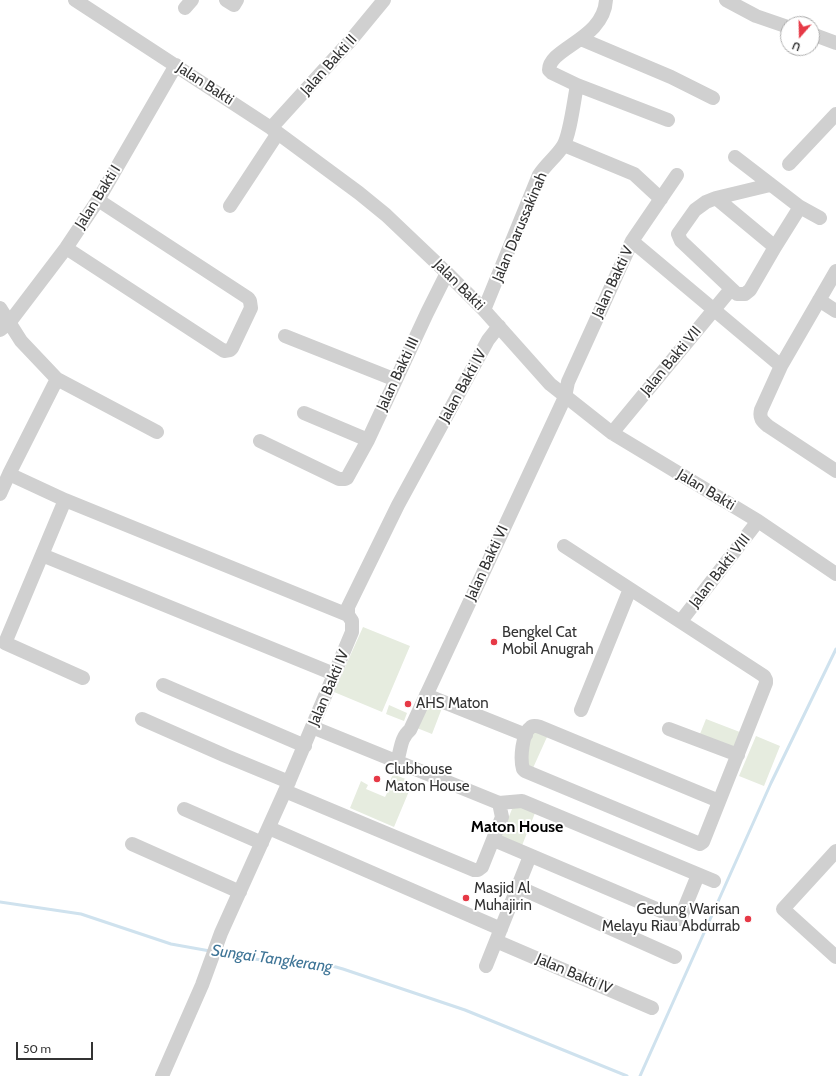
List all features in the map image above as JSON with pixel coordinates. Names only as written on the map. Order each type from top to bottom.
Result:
[{"type":"street","name":"Jalan Bakti","points":[[76,0],[275,130],[353,188],[386,215],[447,273],[499,326],[550,384],[612,433],[758,521],[836,574]]},
{"type":"street","points":[[226,0],[234,5],[237,0]]},
{"type":"street","name":"Jalan Bakti II","points":[[230,206],[275,130],[384,0]]},
{"type":"street","points":[[594,0],[601,3],[606,0]]},
{"type":"street","points":[[606,0],[600,21],[581,39],[559,54],[551,62],[549,68],[550,72],[578,85],[668,120]]},
{"type":"street","points":[[726,0],[756,16],[780,24]]},
{"type":"street","points":[[820,37],[836,43]]},
{"type":"street","points":[[581,39],[713,98]]},
{"type":"street","name":"Jalan Bakti I","points":[[4,326],[66,248],[98,200],[176,65]]},
{"type":"street","name":"Jalan Darussakinah","points":[[484,310],[539,175],[564,145],[578,85]]},
{"type":"street","points":[[789,164],[836,114]]},
{"type":"street","points":[[564,145],[634,174],[660,200]]},
{"type":"street","points":[[735,157],[800,207],[820,218]]},
{"type":"street","name":"Jalan Bakti V","points":[[565,397],[568,382],[632,241],[677,175]]},
{"type":"street","points":[[770,185],[716,198],[695,210],[680,230],[678,236],[681,241],[731,289],[740,294],[745,294],[750,290],[774,247],[800,207]]},
{"type":"street","points":[[716,198],[774,247]]},
{"type":"street","points":[[66,248],[224,351],[232,348],[251,308],[248,298],[98,200]]},
{"type":"street","points":[[632,241],[781,366]]},
{"type":"street","points":[[836,270],[781,366],[760,410],[761,420],[768,426],[836,471]]},
{"type":"street","name":"Jalan Bakti III","points":[[260,441],[339,479],[345,479],[350,475],[368,440],[426,313],[447,273]]},
{"type":"street","name":"Jalan Bakti VII","points":[[612,433],[731,289]]},
{"type":"street","points":[[819,300],[836,311]]},
{"type":"street","points":[[0,308],[4,326],[58,379],[157,432]]},
{"type":"street","name":"Jalan Bakti IV","points":[[499,326],[488,340],[398,505],[348,607],[348,615],[352,621],[352,632],[269,828],[652,1008]]},
{"type":"street","points":[[285,336],[396,380]]},
{"type":"street","points":[[0,494],[58,379]]},
{"type":"street","name":"Jalan Bakti VI","points":[[398,758],[404,752],[411,734],[410,730],[565,397]]},
{"type":"street","points":[[304,413],[368,440]]},
{"type":"street","points":[[9,474],[65,500],[348,615]]},
{"type":"street","points":[[65,500],[2,649],[82,678]]},
{"type":"street","name":"Jalan Bakti VIII","points":[[681,622],[758,521]]},
{"type":"street","name":"Jalan Bakti VIII","points":[[564,546],[764,676],[766,680],[764,688],[738,755]]},
{"type":"street","points":[[42,555],[334,674]]},
{"type":"street","points":[[582,710],[630,589]]},
{"type":"street","points":[[163,685],[305,746]]},
{"type":"street","points":[[426,695],[526,735]]},
{"type":"street","points":[[142,719],[474,870],[478,870],[482,867],[494,840],[502,818],[499,802]]},
{"type":"street","points":[[312,727],[398,758],[499,802],[522,801],[714,881]]},
{"type":"street","points":[[669,729],[738,755],[703,842],[700,844],[525,771],[522,768],[521,748],[530,727],[544,727],[719,801]]},
{"type":"street","points":[[184,809],[262,843]]},
{"type":"street","points":[[162,1076],[202,985],[221,934],[269,828]]},
{"type":"street","points":[[494,840],[680,919],[698,875]]},
{"type":"street","points":[[132,844],[240,892]]},
{"type":"street","points":[[836,851],[783,909],[836,957]]},
{"type":"street","points":[[486,966],[528,861]]},
{"type":"street","points":[[518,887],[675,957]]},
{"type":"shaded area","points":[[363,627],[410,646],[382,712],[334,692]]},
{"type":"shaded area","points":[[428,702],[442,708],[432,734],[417,728]]},
{"type":"shaded area","points":[[389,705],[407,713],[404,721],[386,714]]},
{"type":"shaded area","points":[[706,719],[745,734],[737,754],[698,739]]},
{"type":"shaded area","points":[[537,732],[547,737],[533,768],[526,766],[528,736]]},
{"type":"shaded area","points":[[756,736],[780,746],[764,786],[739,776]]},
{"type":"shaded area","points":[[393,774],[408,780],[412,784],[394,827],[350,808],[361,781],[368,785],[366,789],[385,797],[388,791],[386,790]]},
{"type":"shaded area","points":[[514,804],[535,813],[521,848],[500,839]]},
{"type":"waterway","points":[[640,1076],[771,783],[836,649]]},
{"type":"waterway","name":"Sungai Tangkerang","points":[[0,902],[81,914],[171,944],[210,951]]},
{"type":"waterway","name":"Sungai Tangkerang","points":[[218,953],[270,961],[316,963],[334,966],[465,1010],[627,1076]]},
{"type":"place","name":"Bengkel Cat Mobil Anugrah","points":[[494,642]]},
{"type":"place","name":"AHS Maton","points":[[408,704]]},
{"type":"place","name":"Clubhouse Maton House","points":[[377,779]]},
{"type":"place","name":"Masjid Al Muhajirin","points":[[466,898]]},
{"type":"place","name":"Gedung Warisan Melayu Riau Abdurrab","points":[[748,919]]},
{"type":"district","name":"Maton House","points":[[517,827]]}]
